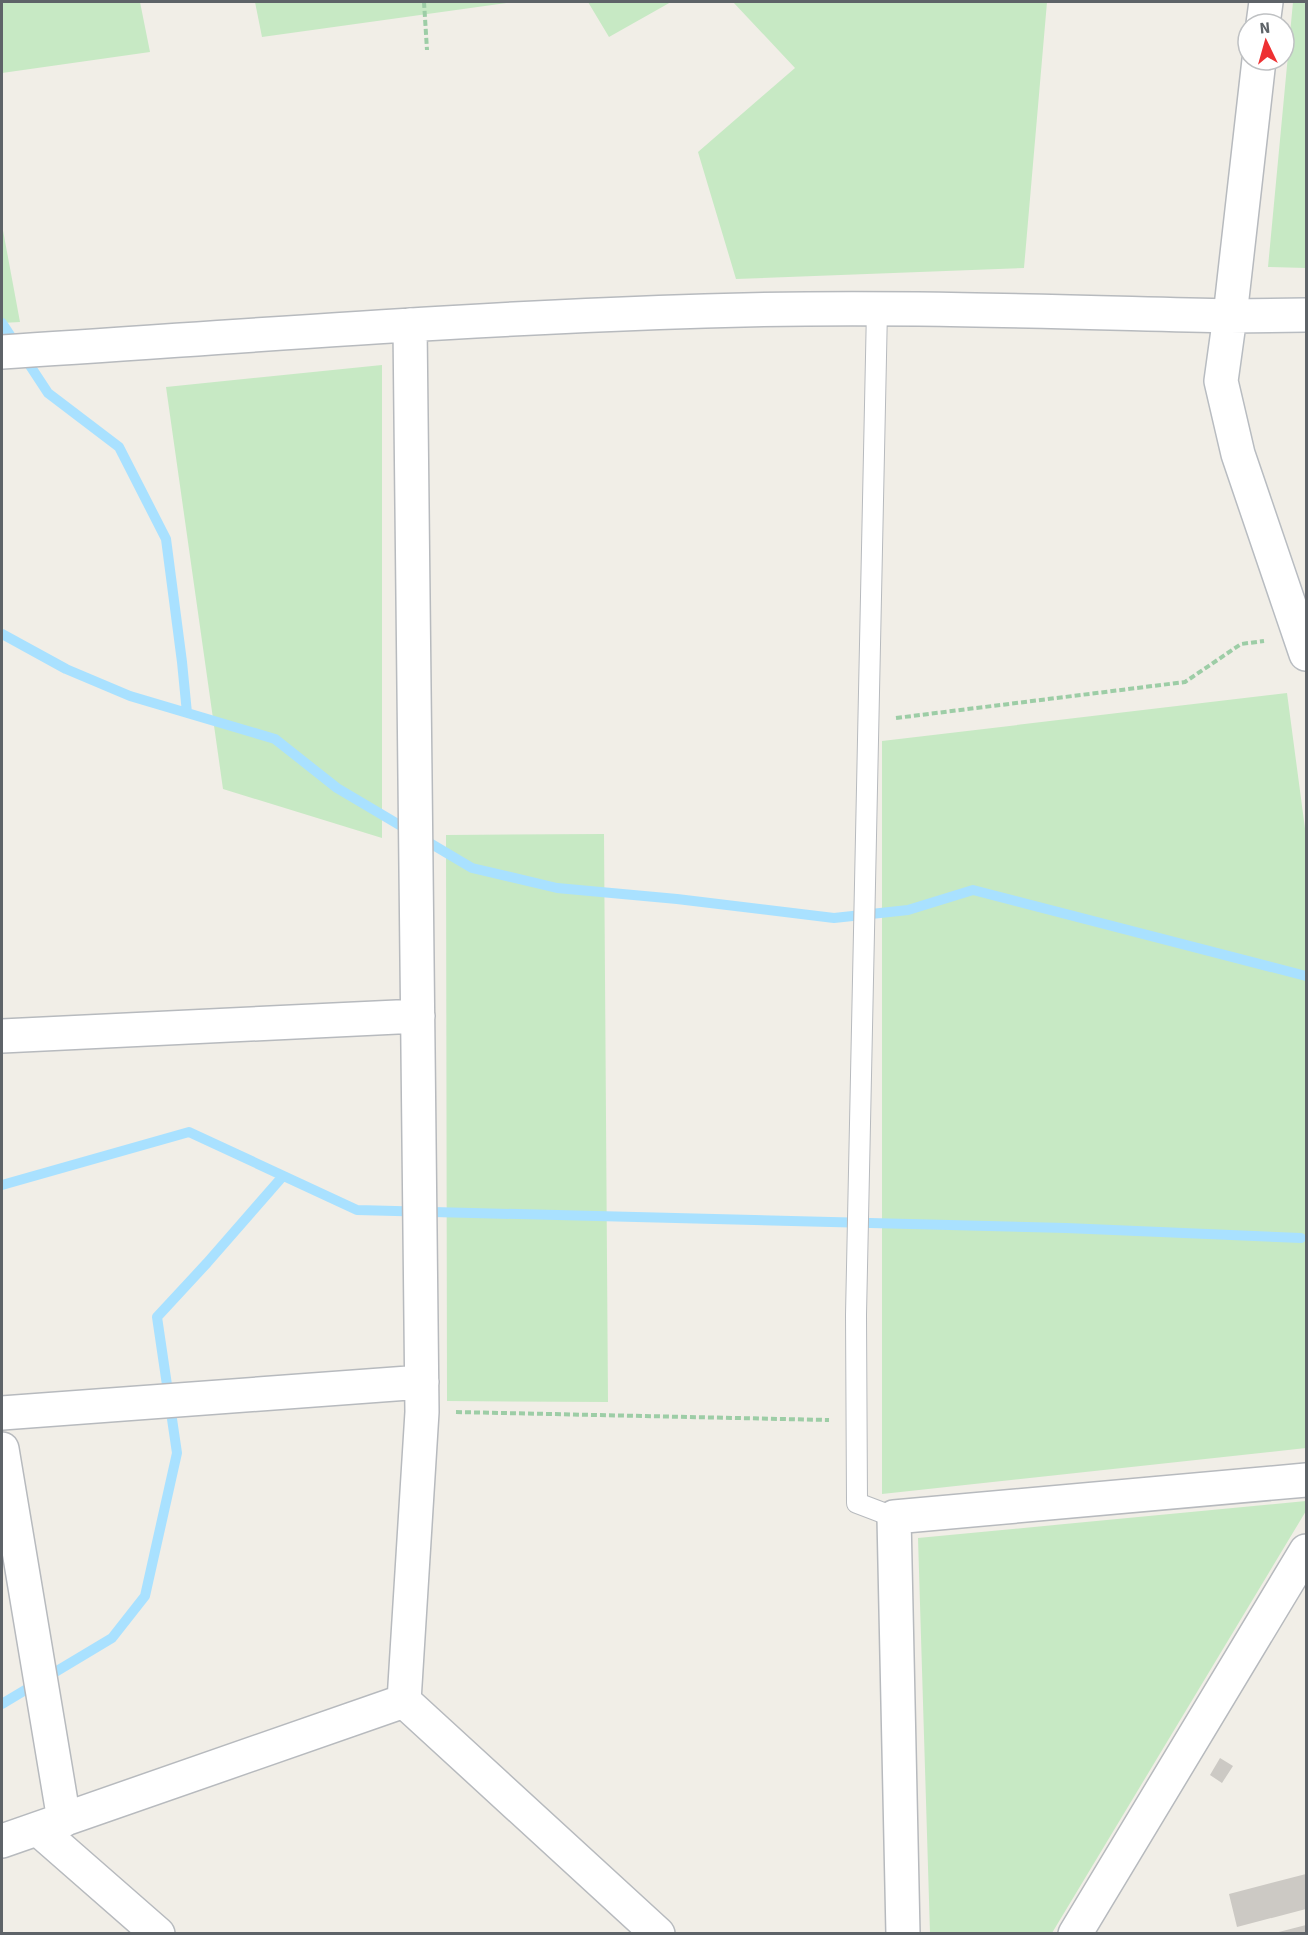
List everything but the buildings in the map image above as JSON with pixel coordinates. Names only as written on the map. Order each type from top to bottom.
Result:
[{"type":"street","points":[[1258,72],[1221,381],[1238,454],[1304,645]]},
{"type":"street","points":[[2,352],[410,325],[707,311],[877,309],[1230,316],[1306,315]]},
{"type":"street","points":[[404,1701],[422,1397],[410,325]]},
{"type":"street","points":[[2,1036],[418,1016]]},
{"type":"street","points":[[2,1413],[422,1397]]},
{"type":"street","points":[[2,1449],[51,1824],[158,1934]]},
{"type":"street","points":[[903,1934],[894,1517],[1306,1480]]},
{"type":"street","points":[[1075,1934],[1306,1551]]},
{"type":"street","points":[[2,1841],[404,1701]]},
{"type":"street","points":[[404,1701],[658,1934]]},
{"type":"lane","points":[[877,309],[856,1315],[857,1503],[894,1517]]},
{"type":"path","points":[[424,2],[427,50]]},
{"type":"path","points":[[868,721],[1185,682],[1241,644],[1304,645]]},
{"type":"path","points":[[422,1397],[857,1421]]},
{"type":"green space","points":[[2,2],[140,2],[150,52],[2,73]]},
{"type":"green space","points":[[255,2],[514,2],[262,37]]},
{"type":"green space","points":[[588,2],[671,2],[609,37]]},
{"type":"green space","points":[[733,2],[1047,2],[1024,268],[736,279],[698,152],[795,68]]},
{"type":"green space","points":[[1293,2],[1306,2],[1306,268],[1268,267],[1286,72],[1296,72],[1296,12],[1292,12]]},
{"type":"green space","points":[[2,225],[20,322],[2,323]]},
{"type":"green space","points":[[382,365],[382,838],[223,789],[166,387]]},
{"type":"green space","points":[[1287,693],[1306,836],[1306,1448],[882,1494],[882,741]]},
{"type":"green space","points":[[604,834],[608,1402],[447,1401],[446,835]]},
{"type":"green space","points":[[1306,1501],[1306,1511],[1052,1933],[930,1933],[918,1538]]},
{"type":"waterway","points":[[2,323],[48,393],[119,447],[166,539],[187,713]]},
{"type":"waterway","points":[[2,634],[66,669],[130,696],[275,739],[337,788],[472,868],[557,888],[677,899],[834,918],[908,910],[973,890],[1306,976]]},
{"type":"waterway","points":[[2,1185],[189,1132],[357,1210],[1066,1228],[1301,1238]]},
{"type":"waterway","points":[[2,1704],[112,1638],[145,1596],[177,1453],[157,1317],[283,1176]]}]
